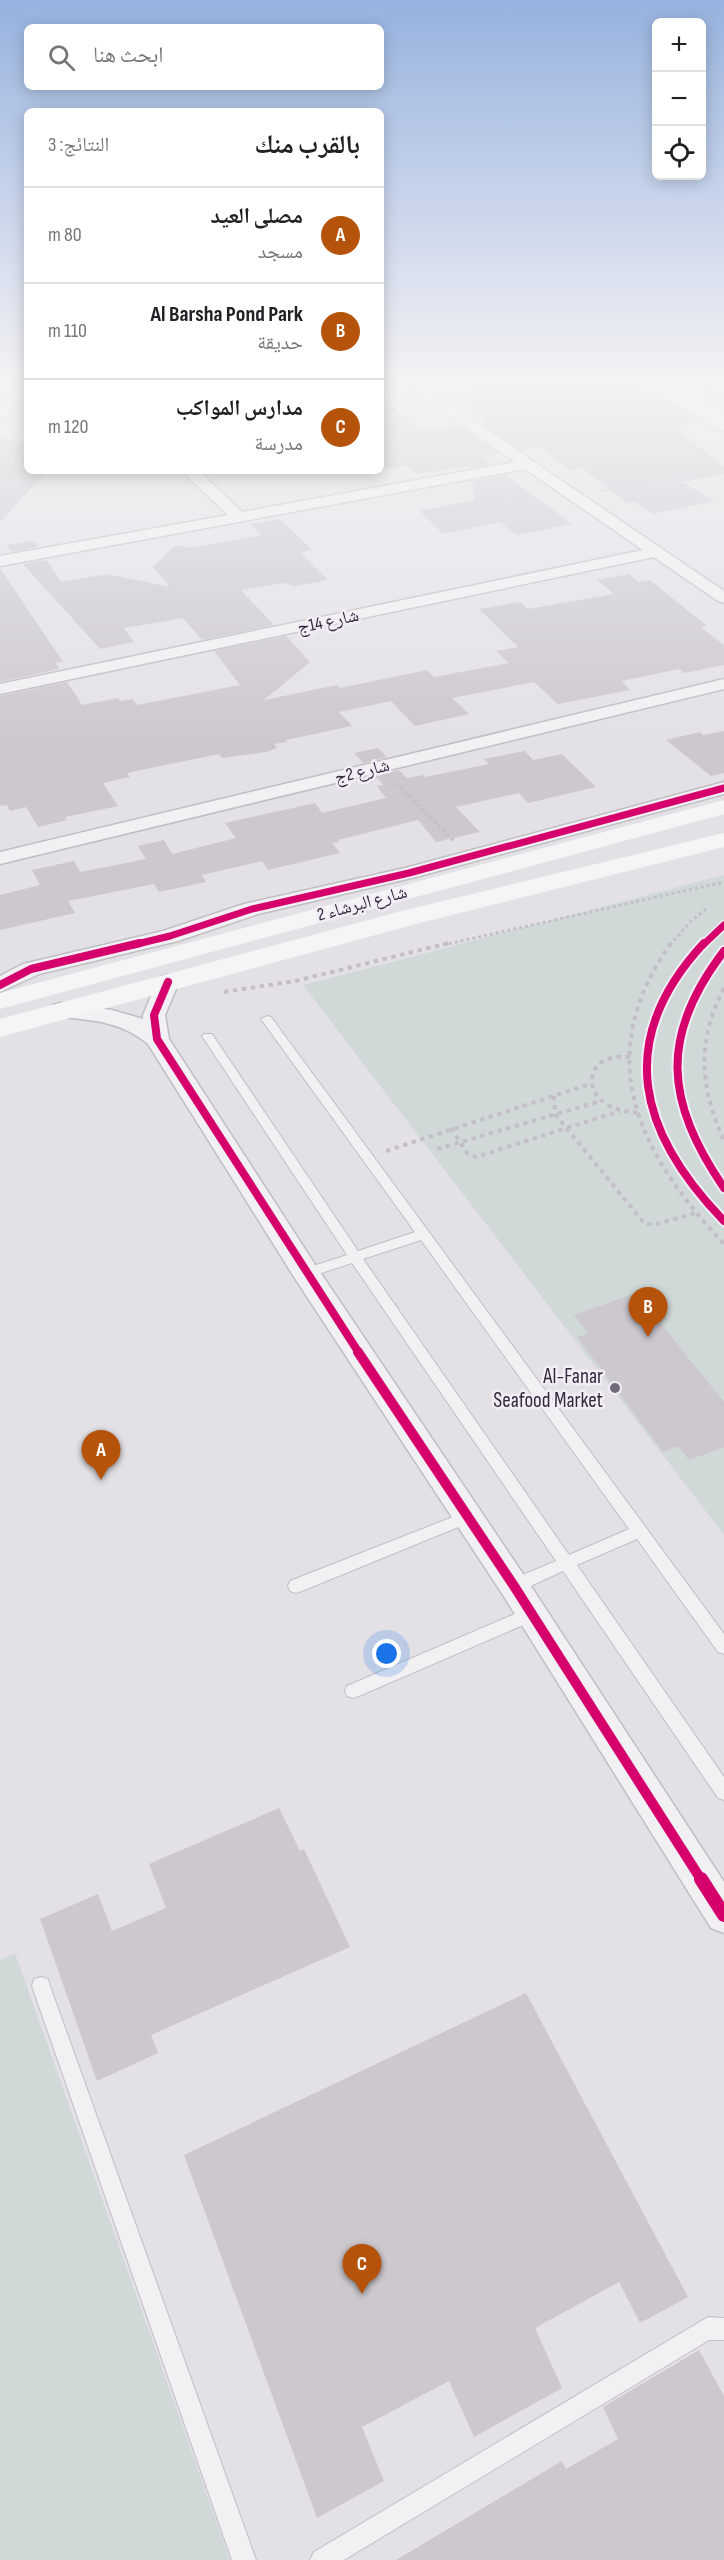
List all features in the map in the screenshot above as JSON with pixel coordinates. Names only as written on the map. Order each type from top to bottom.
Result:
[{"type":"street","points":[[221,500],[240,518]]},
{"type":"street","points":[[0,561],[333,500]]},
{"type":"street","points":[[581,500],[724,598]]},
{"type":"street","name":"شارع 14ج","points":[[0,689],[657,552]]},
{"type":"street","name":"شارع 2ج","points":[[0,858],[724,684]]},
{"type":"street","points":[[0,985],[31,969],[170,936],[252,909],[386,879],[724,788]]},
{"type":"street","name":"شارع البرشاء 2","points":[[0,1001],[724,807]]},
{"type":"street","name":"شارع البرشاء 2","points":[[0,1028],[407,918],[724,840]]},
{"type":"street","points":[[157,1039],[154,1016],[168,982]]},
{"type":"street","points":[[61,1010],[117,1017],[139,1025],[157,1039],[306,1273],[514,1586],[724,1915]]},
{"type":"lane","points":[[267,1019],[724,1647]]},
{"type":"lane","points":[[208,1036],[355,1257],[724,1792]]},
{"type":"lane","points":[[306,1273],[424,1234]]},
{"type":"lane","points":[[296,1586],[468,1516]]},
{"type":"lane","points":[[514,1586],[639,1531]]},
{"type":"lane","points":[[353,1691],[531,1614]]},
{"type":"lane","points":[[41,1986],[244,2560]]},
{"type":"lane","points":[[322,2560],[701,2332],[708,2328],[724,2329]]},
{"type":"path","points":[[380,767],[469,857]]},
{"type":"path","points":[[223,993],[295,981],[507,929],[724,882]]},
{"type":"path","points":[[706,909],[673,939],[644,989],[630,1034],[628,1069],[637,1113],[649,1147],[660,1168],[695,1213],[724,1244]]},
{"type":"path","points":[[724,988],[712,1013],[706,1033],[703,1075],[710,1107],[724,1141]]},
{"type":"path","points":[[630,1057],[612,1059],[598,1065],[592,1070],[590,1084],[601,1101],[620,1111],[637,1113]]},
{"type":"path","points":[[368,1158],[451,1128],[590,1084]]},
{"type":"path","points":[[554,1096],[555,1114],[645,1224],[657,1224],[695,1213]]},
{"type":"path","points":[[437,1149],[601,1101]]},
{"type":"path","points":[[451,1128],[469,1155],[476,1157],[620,1111]]},
{"type":"shaded area","points":[[724,875],[724,1535],[303,985]]},
{"type":"shaded area","points":[[15,1953],[230,2560],[0,2560],[0,1960]]},
{"type":"building","points":[[0,500],[20,500],[0,522]]},
{"type":"building","points":[[473,500],[540,500],[572,524],[517,535],[500,522],[443,534],[420,511]]},
{"type":"building","points":[[625,500],[714,501],[653,514],[635,502],[628,503]]},
{"type":"building","points":[[280,519],[312,550],[300,552],[328,580],[295,586],[284,583],[241,590],[274,625],[202,640],[183,618],[124,628],[134,642],[100,649],[23,564],[47,560],[61,582],[107,574],[170,587],[153,567],[176,545],[191,548],[262,535],[251,524]]},
{"type":"building","points":[[34,541],[38,547],[12,552],[6,545]]},
{"type":"building","points":[[0,568],[63,662],[55,663],[59,669],[0,682]]},
{"type":"building","points":[[629,574],[639,582],[650,580],[707,626],[701,627],[724,645],[724,665],[684,673],[679,669],[622,681],[630,690],[558,704],[534,682],[452,698],[469,714],[415,726],[391,701],[339,712],[352,726],[286,740],[287,742],[274,744],[277,748],[266,752],[222,758],[219,754],[127,773],[130,777],[103,783],[118,806],[65,817],[67,820],[38,827],[26,807],[10,811],[7,805],[0,806],[0,696],[67,682],[82,705],[118,698],[120,701],[133,699],[137,705],[240,685],[214,651],[286,636],[310,662],[264,700],[337,685],[340,688],[427,670],[434,677],[509,663],[496,651],[518,647],[479,609],[520,602],[528,609],[614,594],[597,580]]},
{"type":"building","points":[[724,731],[724,773],[711,776],[666,740],[700,732],[703,735]]},
{"type":"building","points":[[378,748],[387,757],[363,763],[354,753]]},
{"type":"building","points":[[525,751],[533,760],[562,754],[596,787],[528,803],[519,793],[456,807],[480,832],[436,842],[418,820],[332,843],[340,853],[268,870],[262,861],[202,875],[206,882],[159,892],[154,884],[68,901],[75,913],[0,930],[0,895],[40,885],[32,870],[74,861],[80,872],[146,859],[138,846],[164,840],[172,854],[236,838],[225,823],[315,803],[322,813],[386,798],[377,786],[384,785],[375,776],[399,770],[407,778],[423,775],[425,777],[489,764],[484,759]]},
{"type":"building","points":[[636,1293],[724,1402],[724,1447],[689,1460],[678,1446],[663,1452],[577,1337],[588,1333],[574,1315]]},
{"type":"building","points":[[279,1808],[300,1851],[304,1849],[350,1947],[151,2035],[158,2053],[97,2081],[40,1919],[98,1894],[112,1931],[166,1908],[149,1864]]},
{"type":"building","points":[[526,1993],[688,2297],[640,2323],[619,2282],[535,2328],[562,2388],[474,2437],[449,2381],[362,2427],[384,2481],[317,2518],[184,2155]]},
{"type":"building","points":[[699,2350],[724,2396],[724,2560],[396,2560],[562,2461],[566,2469],[618,2439],[603,2407]]},
{"type":"cycle path","points":[[0,985],[31,969],[170,936],[252,909],[409,873],[724,788]]},
{"type":"cycle path","points":[[724,925],[707,940],[678,976],[658,1018],[650,1041],[646,1064],[651,1107],[665,1143],[698,1193],[724,1221]]},
{"type":"cycle path","points":[[724,951],[703,979],[688,1008],[680,1039],[678,1069],[681,1100],[690,1130],[705,1160],[724,1188]]},
{"type":"cycle path","points":[[168,982],[154,1015],[157,1039],[306,1273],[514,1586],[724,1915]]},
{"type":"place","name":"Al Barsha Pond Park","points":[[648,1337]]},
{"type":"place","name":"Al-Fanar Seafood Market","points":[[615,1388]]},
{"type":"place","name":"مصلى العيد","points":[[101,1480]]},
{"type":"place","name":"مدارس المواكب","points":[[362,2294]]}]
